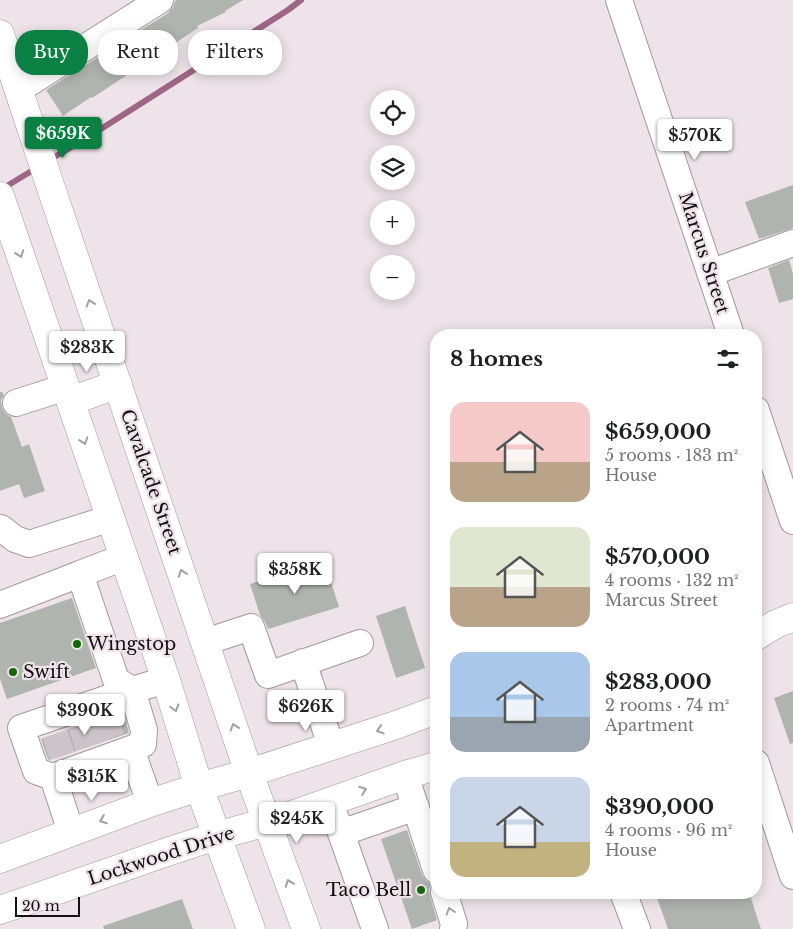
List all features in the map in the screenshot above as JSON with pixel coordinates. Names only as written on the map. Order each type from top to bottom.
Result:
[{"type":"main road","name":"Cavalcade Street","points":[[0,34],[205,642],[306,929]]},
{"type":"main road","points":[[2,202],[166,680],[199,787],[252,929]]},
{"type":"main road","points":[[68,394],[118,384]]},
{"type":"main road","points":[[0,859],[150,803],[250,773],[430,712]]},
{"type":"main road","name":"Lockwood Drive","points":[[0,910],[216,836],[292,815],[405,775],[430,769]]},
{"type":"street","points":[[18,90],[131,8],[160,0]]},
{"type":"street","name":"Marcus Street","points":[[619,0],[729,329]]},
{"type":"street","points":[[710,273],[793,243]]},
{"type":"street","points":[[16,403],[68,394]]},
{"type":"street","points":[[762,450],[766,476],[793,521]]},
{"type":"street","points":[[0,528],[15,539],[29,544],[111,518]]},
{"type":"street","points":[[0,605],[124,557]]},
{"type":"street","points":[[57,751],[100,734],[143,744],[144,730],[132,690],[116,680],[80,574]]},
{"type":"street","points":[[205,642],[251,627],[268,675],[360,643]]},
{"type":"street","points":[[303,662],[332,746]]},
{"type":"street","points":[[57,751],[100,734],[132,690],[166,680]]},
{"type":"street","points":[[100,734],[150,803]]},
{"type":"street","points":[[57,751],[71,832]]},
{"type":"street","points":[[405,775],[430,851]]},
{"type":"street","points":[[762,781],[793,876]]},
{"type":"street","points":[[330,802],[375,929]]},
{"type":"street","points":[[341,833],[416,808]]},
{"type":"street","points":[[446,899],[454,924],[453,929]]},
{"type":"street","points":[[625,899],[636,929]]},
{"type":"building","points":[[243,0],[226,12],[197,26],[198,28],[195,30],[188,30],[188,35],[178,41],[178,30],[141,30],[168,13],[175,1]]},
{"type":"building","points":[[98,57],[98,75],[127,75],[63,116],[46,90],[70,75],[88,75],[88,63]]},
{"type":"building","points":[[793,185],[793,228],[759,239],[745,202]]},
{"type":"building","points":[[789,260],[793,274],[793,299],[779,303],[768,268]]},
{"type":"building","points":[[0,392],[4,395],[1,400],[2,408],[11,417],[22,447],[29,444],[45,491],[24,498],[19,484],[0,491]]},
{"type":"building","points":[[324,560],[339,607],[268,629],[260,615],[250,584]]},
{"type":"building","points":[[72,598],[96,668],[7,699],[0,679],[0,623]]},
{"type":"building","points":[[405,606],[425,668],[396,678],[376,616]]},
{"type":"building","points":[[793,691],[793,743],[790,744],[774,698]]},
{"type":"building","points":[[123,711],[129,733],[48,759],[41,739]]},
{"type":"building","points":[[407,830],[422,875],[430,883],[430,899],[437,920],[412,929],[381,839]]},
{"type":"building","points":[[182,899],[193,929],[104,929],[103,926]]},
{"type":"building","points":[[657,899],[751,899],[761,929],[668,929]]},
{"type":"waterway","points":[[49,160],[82,141],[301,0]]},
{"type":"waterway","points":[[2,189],[38,167]]},
{"type":"tunnel","points":[[104,717],[112,738]]},
{"type":"tunnel","points":[[81,725],[88,747]]},
{"type":"tunnel","points":[[55,734],[62,756]]},
{"type":"place","name":"Wingstop","points":[[77,644]]},
{"type":"place","name":"Swift","points":[[13,672]]},
{"type":"place","name":"Taco Bell","points":[[421,890]]}]
